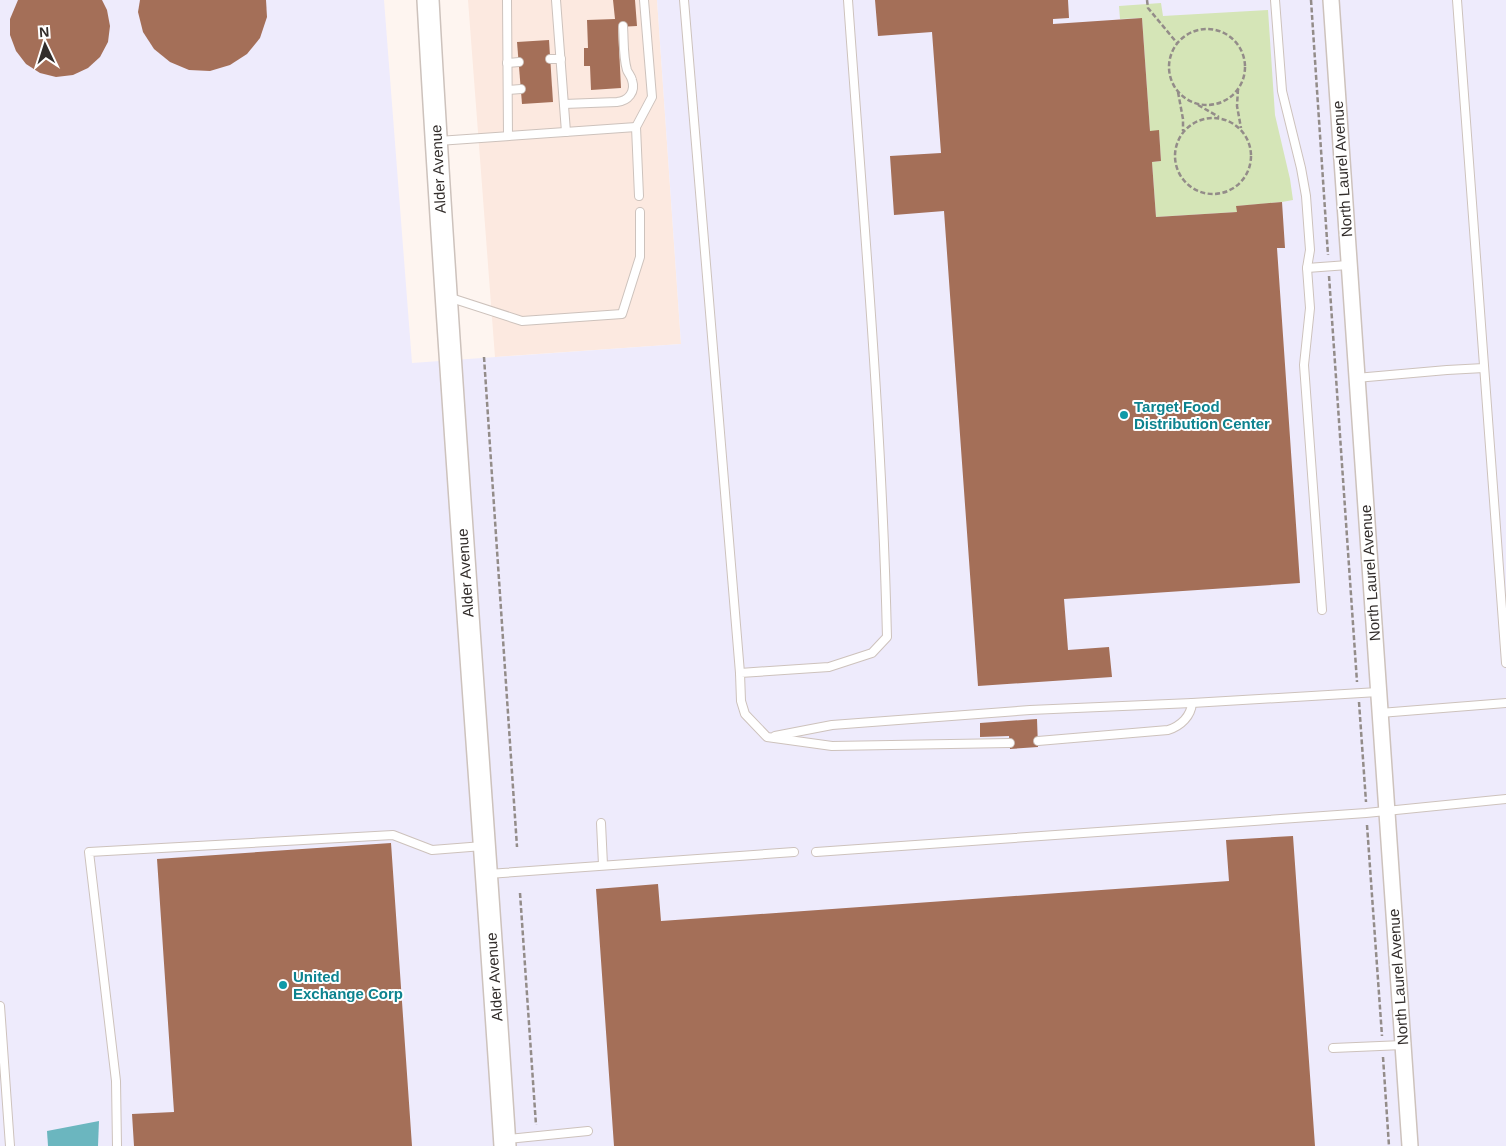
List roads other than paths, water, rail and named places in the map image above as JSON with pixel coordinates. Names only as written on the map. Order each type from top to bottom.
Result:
[{"type":"main road","name":"Alder Avenue","points":[[428,0],[446,297],[488,874],[505,1142]]},
{"type":"street","name":"North Laurel Avenue","points":[[1331,0],[1410,1146]]},
{"type":"lane","points":[[507,0],[508,136]]},
{"type":"lane","points":[[556,0],[566,132]]},
{"type":"lane","points":[[640,196],[636,127],[652,97],[644,0]]},
{"type":"lane","points":[[684,0],[741,701],[745,714],[767,737],[832,746],[1010,743]]},
{"type":"lane","points":[[740,673],[829,667],[872,653],[887,637],[885,548],[880,461],[848,0]]},
{"type":"lane","points":[[1275,0],[1282,91],[1306,196],[1310,250],[1307,268],[1310,308],[1304,365],[1322,610]]},
{"type":"lane","points":[[1457,0],[1506,663]]},
{"type":"lane","points":[[564,104],[617,102],[624,101],[629,97],[633,84],[627,70],[623,26]]},
{"type":"lane","points":[[550,60],[561,59]]},
{"type":"lane","points":[[507,63],[519,62]]},
{"type":"lane","points":[[552,87],[562,86]]},
{"type":"lane","points":[[508,90],[521,89]]},
{"type":"lane","points":[[436,141],[636,127]]},
{"type":"lane","points":[[446,297],[522,322],[622,314],[640,257],[640,212]]},
{"type":"lane","points":[[1307,268],[1348,266]]},
{"type":"lane","points":[[1356,378],[1484,368]]},
{"type":"lane","points":[[767,737],[832,725],[1030,710],[1378,692]]},
{"type":"lane","points":[[1038,741],[1168,730],[1184,720],[1191,709],[1192,703]]},
{"type":"lane","points":[[1380,713],[1506,703]]},
{"type":"lane","points":[[816,852],[1366,812],[1506,799]]},
{"type":"lane","points":[[601,823],[603,865]]},
{"type":"lane","points":[[117,1146],[116,1081],[89,852],[393,835],[432,850],[485,846]]},
{"type":"lane","points":[[488,874],[794,852]]},
{"type":"lane","points":[[0,1006],[10,1146]]},
{"type":"lane","points":[[1332,1048],[1403,1045]]},
{"type":"lane","points":[[505,1142],[537,1135],[588,1132]]},
{"type":"water","points":[[99,1121],[98,1146],[48,1146],[47,1131]]},
{"type":"place","name":"Target Food Distribution Center","points":[[1124,415]]},
{"type":"place","name":"United Exchange Corp","points":[[283,985]]}]
